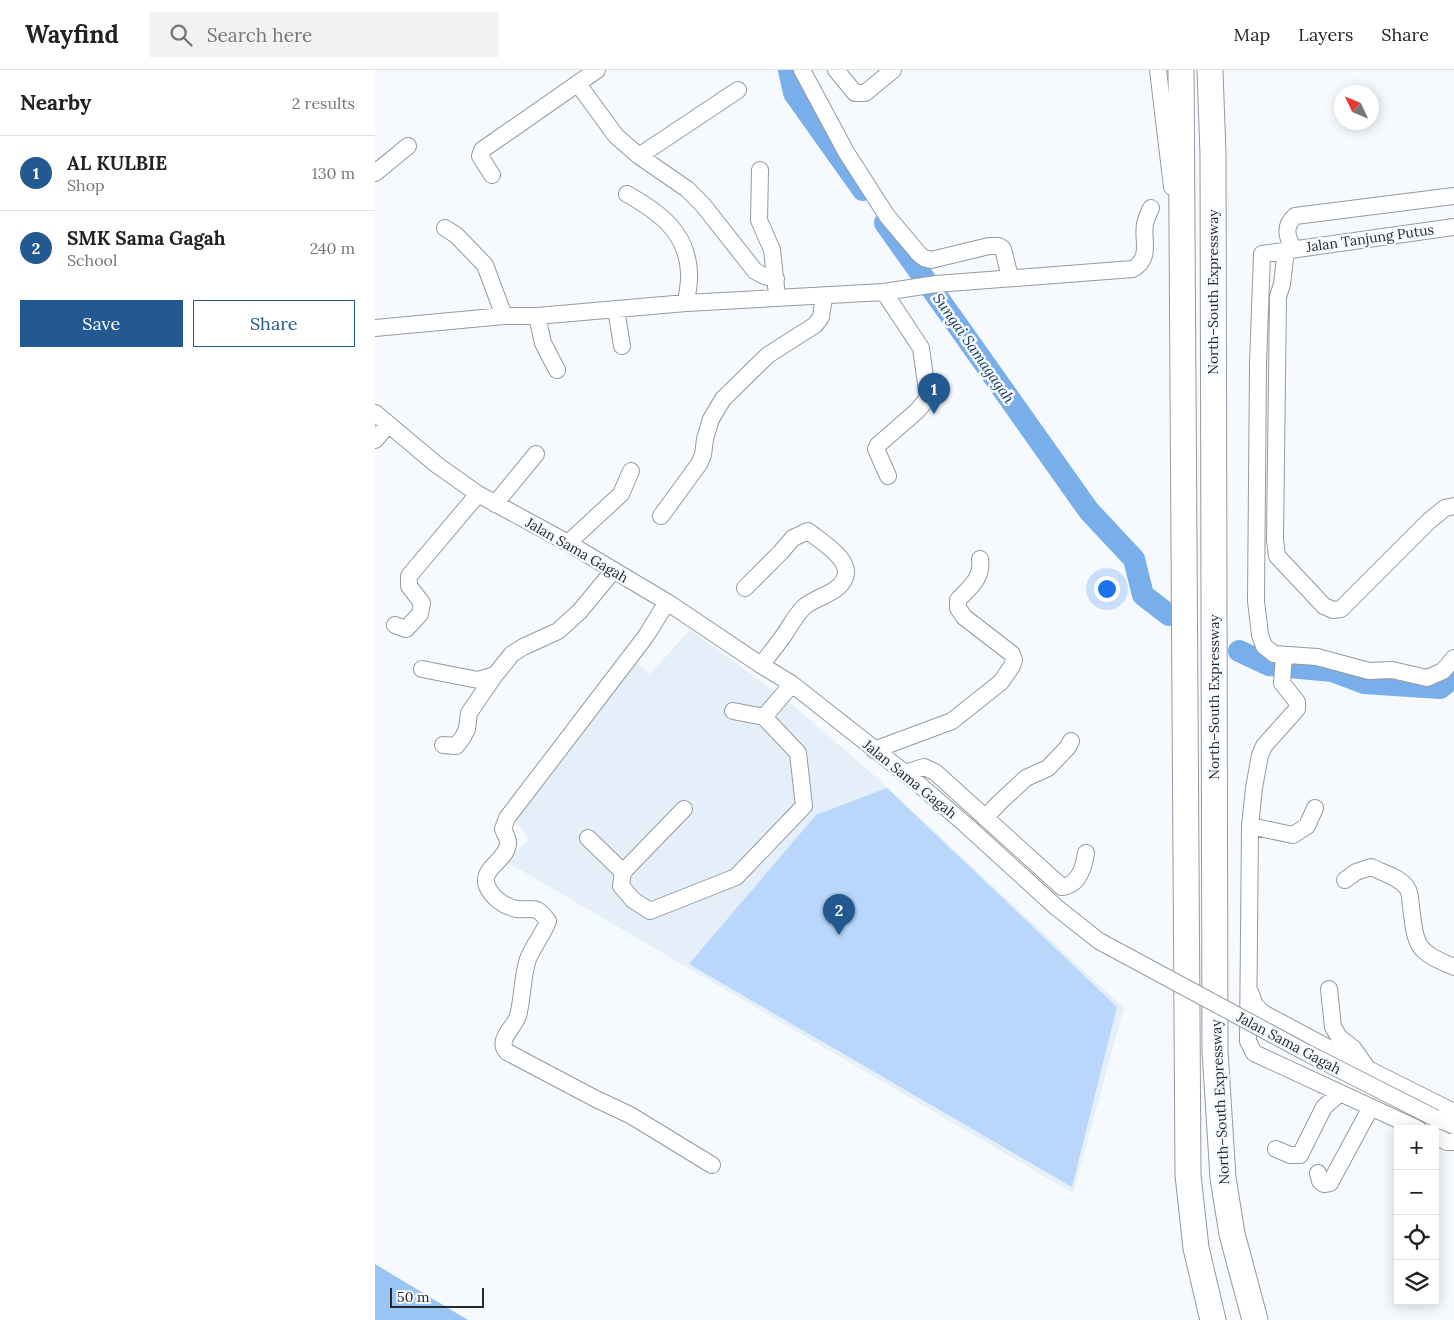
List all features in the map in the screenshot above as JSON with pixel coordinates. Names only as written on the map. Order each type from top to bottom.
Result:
[{"type":"highway","points":[[1181,70],[1188,1175],[1196,1248],[1213,1320]]},
{"type":"highway","name":"North–South Expressway","points":[[1210,70],[1213,154],[1215,1051],[1223,1178],[1232,1234],[1255,1320]]},
{"type":"highway","points":[[1213,154],[1221,70]]},
{"type":"street","points":[[492,175],[481,156],[482,150],[597,70]]},
{"type":"street","points":[[802,70],[846,152],[881,208],[919,254],[931,260],[989,246],[999,246],[1003,249],[1010,278]]},
{"type":"street","points":[[836,70],[855,93],[865,93],[893,70]]},
{"type":"street","points":[[1158,70],[1175,228],[1182,255]]},
{"type":"street","points":[[578,84],[617,136],[639,156],[687,189],[703,204],[755,271],[776,279]]},
{"type":"street","points":[[639,156],[738,90]]},
{"type":"street","points":[[375,173],[408,146]]},
{"type":"street","points":[[760,170],[759,220],[772,250],[776,279],[776,298]]},
{"type":"street","points":[[627,194],[649,206],[664,219],[676,232],[686,249],[689,272],[687,303]]},
{"type":"street","points":[[1454,196],[1295,216],[1289,221],[1286,232],[1290,249],[1279,297],[1275,540],[1277,556],[1324,606],[1333,610],[1341,609],[1429,520],[1445,508],[1454,506]]},
{"type":"street","points":[[375,328],[504,316],[537,316],[687,303],[884,292],[935,284],[1133,269],[1141,264],[1145,255],[1145,223],[1151,208]]},
{"type":"street","name":"Jalan Tanjung Putus","points":[[1284,658],[1274,654],[1264,646],[1260,635],[1256,601],[1257,364],[1262,254],[1454,227]]},
{"type":"street","points":[[445,228],[456,235],[485,265],[504,316]]},
{"type":"street","points":[[884,292],[921,348],[929,398],[917,411],[878,444],[875,449],[888,476]]},
{"type":"street","points":[[661,516],[699,464],[711,419],[723,399],[767,355],[815,325],[821,317],[824,296]]},
{"type":"street","points":[[616,309],[622,346]]},
{"type":"street","points":[[537,316],[543,343],[557,370]]},
{"type":"street","name":"Jalan Sama Gagah","points":[[375,413],[437,464],[478,494],[568,543],[667,602],[792,684],[905,773],[1056,907],[1099,941],[1307,1053],[1454,1126]]},
{"type":"street","points":[[375,440],[388,425]]},
{"type":"street","points":[[495,504],[536,454]]},
{"type":"street","points":[[568,543],[621,494],[631,472]]},
{"type":"street","points":[[395,625],[405,629],[420,614],[422,603],[409,586],[409,576],[417,569],[478,494]]},
{"type":"street","points":[[745,588],[793,538],[808,531],[841,557],[845,565],[846,574],[838,587],[806,606],[793,618],[786,633],[761,665]]},
{"type":"street","points":[[874,750],[952,721],[1001,682],[1012,666],[1014,660],[1012,654],[964,616],[959,608],[958,600],[976,580],[981,569],[980,559]]},
{"type":"street","points":[[443,745],[456,746],[463,737],[467,728],[469,713],[512,654],[558,631],[580,611],[613,571]]},
{"type":"street","points":[[667,602],[640,644],[507,818],[503,829],[508,840],[508,846],[505,854],[486,877],[487,885],[501,903],[516,909],[536,910],[547,921],[529,958],[523,980],[518,1017],[503,1042],[503,1048],[507,1052],[596,1099],[631,1115],[712,1165]]},
{"type":"street","points":[[1409,1125],[1254,1053],[1249,1041],[1250,826],[1260,755],[1264,746],[1297,709],[1297,702],[1282,683],[1284,658],[1299,655],[1317,657],[1369,671],[1392,670],[1427,678],[1443,671],[1454,658]]},
{"type":"street","points":[[422,669],[478,680],[495,675]]},
{"type":"street","points":[[764,717],[792,684]]},
{"type":"street","points":[[684,809],[623,872],[621,886],[633,900],[651,911],[736,877],[804,806],[798,753],[764,717],[733,711]]},
{"type":"street","points":[[985,818],[1027,778],[1048,768],[1068,747],[1071,741]]},
{"type":"street","points":[[905,773],[924,767],[935,772],[1062,887],[1067,886],[1079,876],[1084,868],[1086,853]]},
{"type":"street","points":[[1250,826],[1293,835],[1307,826],[1315,808]]},
{"type":"street","points":[[588,838],[623,872]]},
{"type":"street","points":[[1345,880],[1356,872],[1371,867],[1401,882],[1409,890],[1414,931],[1419,946],[1432,958],[1454,967]]},
{"type":"street","points":[[1329,989],[1333,1027],[1339,1037],[1353,1048],[1368,1069]]},
{"type":"street","points":[[1250,992],[1255,1005],[1263,1013],[1454,1112]]},
{"type":"street","points":[[1276,1149],[1290,1155],[1300,1156],[1324,1108],[1340,1093]]},
{"type":"street","points":[[1319,1173],[1320,1181],[1324,1184],[1330,1183],[1371,1108]]},
{"type":"street","points":[[1439,1138],[1447,1142],[1454,1142]]},
{"type":"shaded area","points":[[690,630],[787,700],[876,777],[1124,1008],[1073,1193],[507,862],[529,839],[514,819],[633,660],[650,674]]},
{"type":"shaded area","points":[[887,788],[1117,1007],[1072,1187],[689,964],[816,815]]},
{"type":"shaded area","points":[[375,1264],[468,1320],[375,1320]]},
{"type":"waterway","name":"Sungai Samagagah","points":[[789,70],[794,93],[863,190]]},
{"type":"waterway","name":"Sungai Samagagah","points":[[885,223],[1089,511],[1134,559],[1143,595],[1169,615]]},
{"type":"waterway","name":"Sungai Samagagah","points":[[1239,651],[1269,665],[1332,671],[1364,683],[1440,688],[1454,677]]},
{"type":"place","name":"AL KULBIE","points":[[934,414]]},
{"type":"place","name":"SMK Sama Gagah","points":[[839,935]]}]
